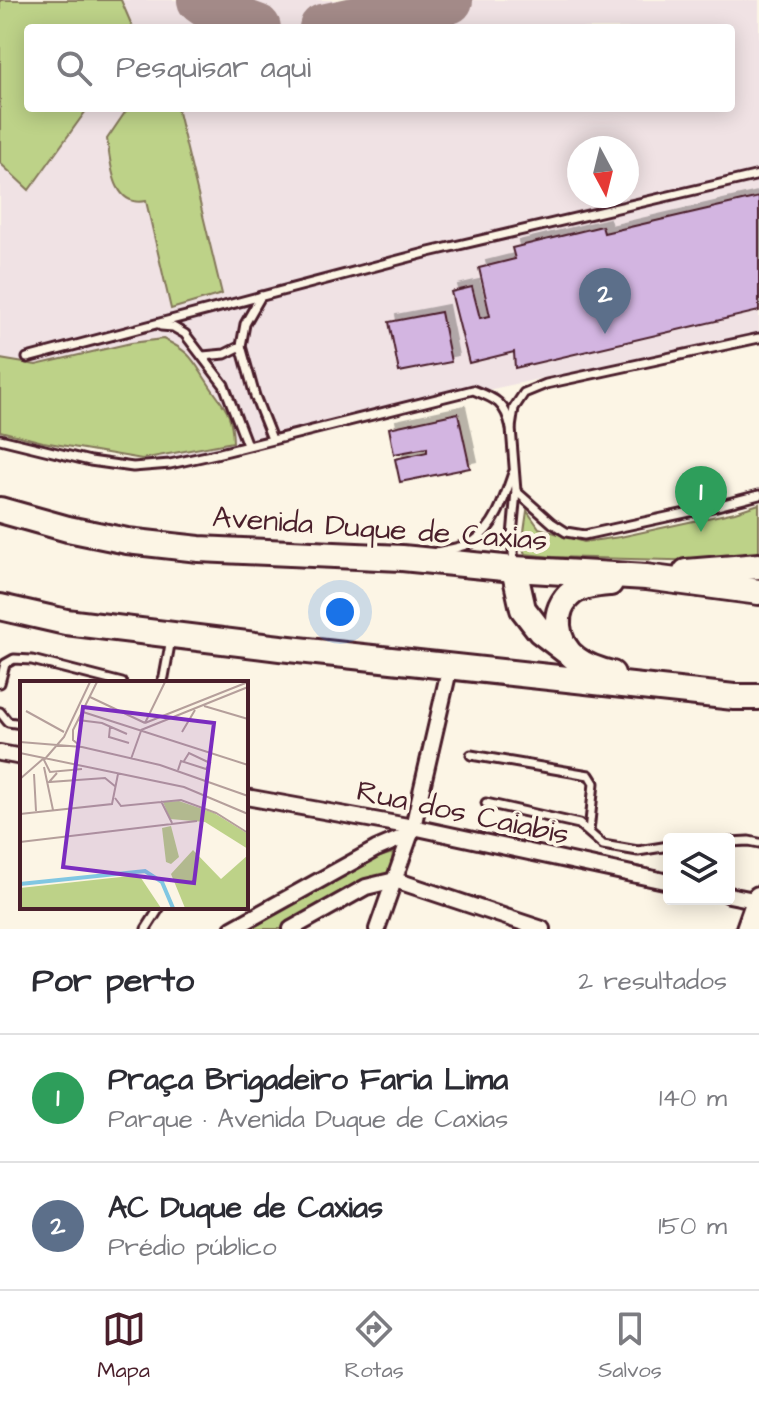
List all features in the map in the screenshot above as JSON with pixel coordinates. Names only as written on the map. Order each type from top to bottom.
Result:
[{"type":"main road","name":"Avenida Duque de Caxias","points":[[0,510],[127,541],[199,549],[402,558],[646,577],[759,592]]},
{"type":"main road","points":[[575,659],[562,641],[557,626],[558,613],[574,591],[587,586],[646,577],[759,566]]},
{"type":"main road","points":[[514,569],[523,609],[540,631],[575,659],[601,671],[663,688]]},
{"type":"main road","points":[[0,607],[66,622],[172,635],[734,697],[759,697]]},
{"type":"main road","points":[[734,697],[759,707]]},
{"type":"main road","points":[[748,929],[759,900]]},
{"type":"street","points":[[377,929],[412,830],[450,666]]},
{"type":"street","points":[[0,753],[20,757]]},
{"type":"street","name":"Rua dos Caiabis","points":[[248,797],[663,881]]},
{"type":"street","points":[[232,929],[412,830]]},
{"type":"street","points":[[291,929],[366,887],[395,880],[542,929]]},
{"type":"street","points":[[735,896],[759,900]]},
{"type":"lane","points":[[27,358],[429,252],[759,175]]},
{"type":"lane","points":[[261,296],[245,324],[241,346],[255,396],[272,439]]},
{"type":"lane","points":[[155,325],[173,327],[185,334],[203,356],[224,385],[247,445]]},
{"type":"lane","points":[[511,428],[514,408],[524,393],[546,384],[759,338]]},
{"type":"lane","points":[[203,356],[225,354],[241,346]]},
{"type":"lane","points":[[0,439],[90,461],[133,467],[170,464],[473,390],[499,402],[508,413],[516,491],[512,536],[514,569]]},
{"type":"lane","points":[[402,558],[456,548],[475,540],[489,526],[503,503],[513,470]]},
{"type":"lane","points":[[516,491],[552,523],[566,532],[584,535],[759,495]]},
{"type":"lane","points":[[162,681],[172,635]]},
{"type":"lane","points":[[0,683],[5,664],[14,659],[32,660],[114,681]]},
{"type":"lane","points":[[0,712],[8,722],[20,724]]},
{"type":"lane","points":[[471,755],[589,775],[594,783],[589,832]]},
{"type":"lane","points":[[486,803],[579,824],[603,845],[638,851],[663,847]]},
{"type":"lane","points":[[735,842],[759,843]]},
{"type":"lane","points":[[146,929],[159,909]]},
{"type":"shaded area","points":[[0,0],[759,0],[759,332],[163,459],[138,450],[0,420]]},
{"type":"green space","points":[[0,0],[121,0],[131,24],[24,24],[24,112],[85,112],[29,190],[0,163]]},
{"type":"green space","points":[[125,112],[178,112],[222,294],[171,309],[146,201],[126,198],[120,191],[112,171],[107,139]]},
{"type":"green space","points":[[163,339],[185,352],[198,368],[226,410],[233,442],[142,459],[43,442],[0,431],[0,359],[36,365],[131,343]]},
{"type":"green space","points":[[759,504],[759,559],[747,562],[553,557],[525,554],[522,546],[527,511],[539,528],[583,542],[620,537]]},
{"type":"green space","points":[[393,853],[390,874],[367,882],[283,929],[246,929],[356,866]]},
{"type":"building","points":[[759,197],[759,311],[515,368],[514,352],[469,363],[451,292],[472,287],[480,318],[490,316],[479,268],[515,259],[512,248],[602,226],[604,233]]},
{"type":"building","points":[[441,312],[451,362],[399,372],[389,322]]},
{"type":"building","points":[[458,413],[470,468],[400,482],[395,459],[427,452],[427,448],[394,454],[389,428]]},
{"type":"taxiway","points":[[201,0],[222,15],[246,24]]},
{"type":"taxiway","points":[[341,24],[449,0]]},
{"type":"place","name":"AC Duque de Caxias","points":[[605,334]]},
{"type":"place","name":"Praça Brigadeiro Faria Lima","points":[[701,532]]}]
